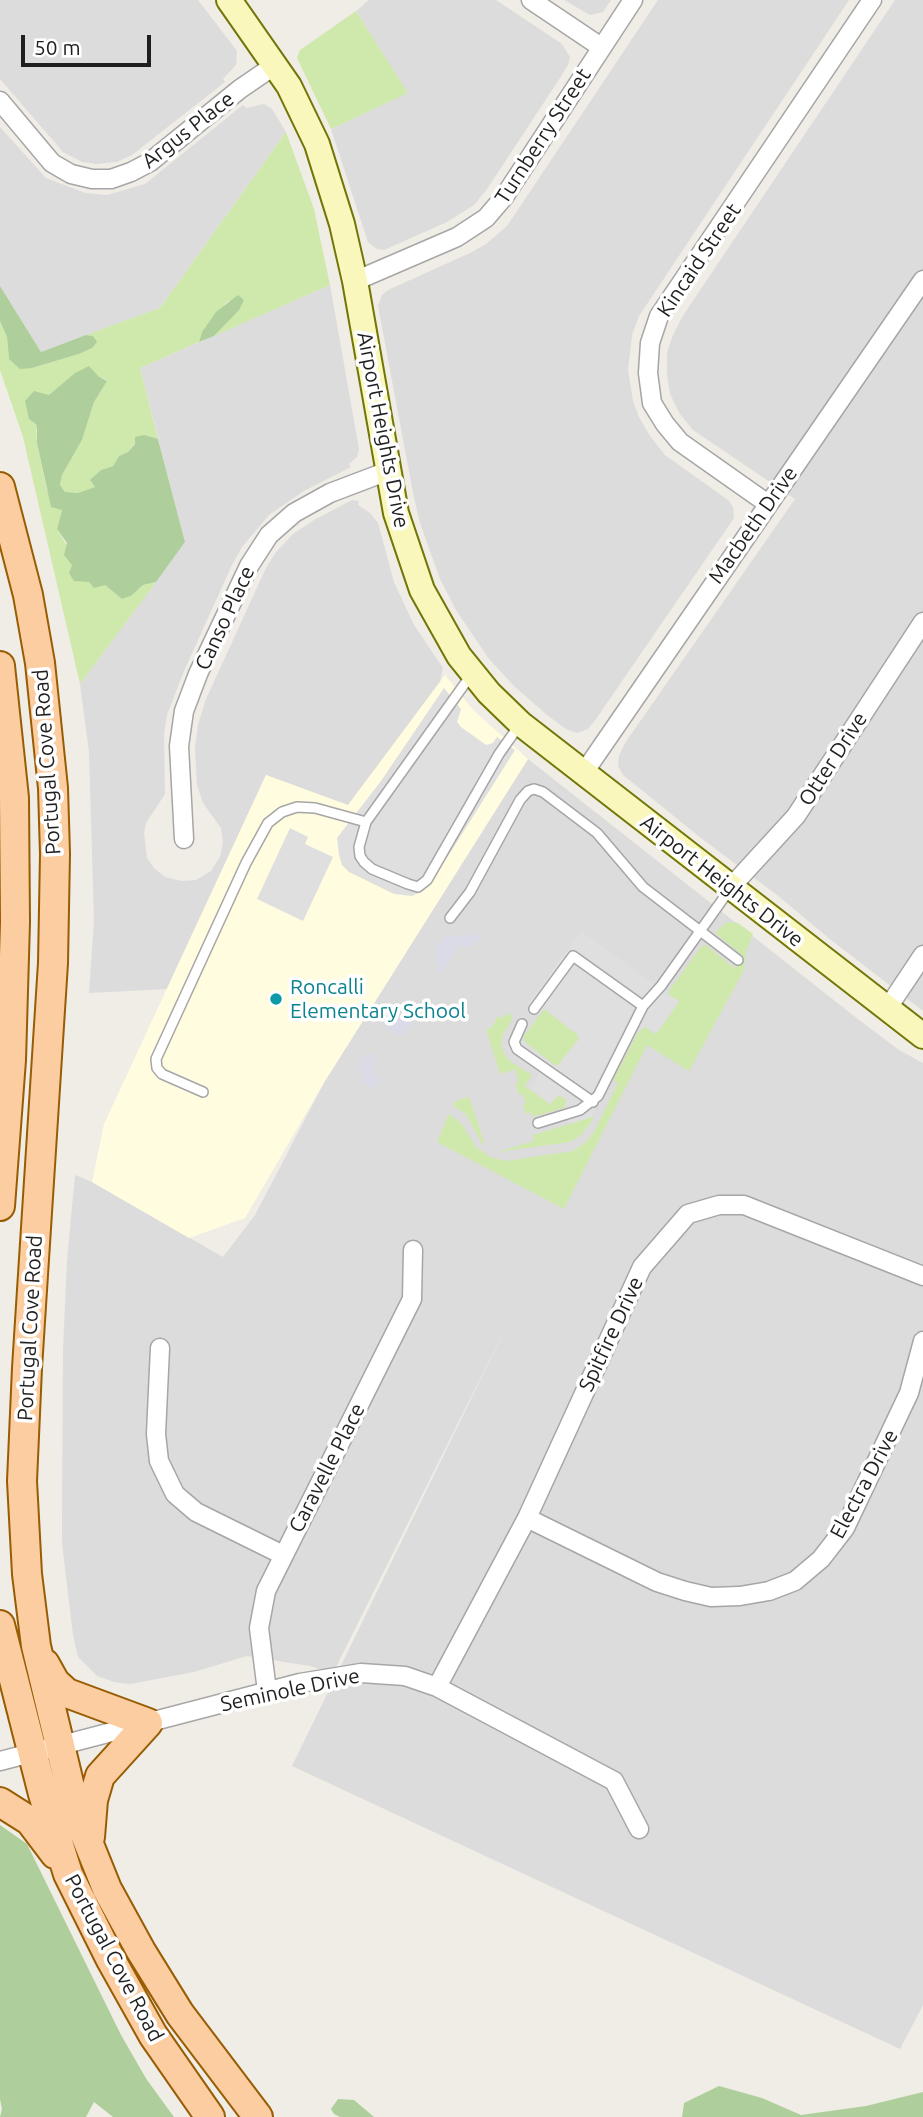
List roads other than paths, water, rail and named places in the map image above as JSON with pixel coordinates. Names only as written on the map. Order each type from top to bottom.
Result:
[{"type":"main road","name":"Portugal Cove Road","points":[[0,487],[28,595],[40,663],[53,788],[55,841],[53,963],[22,1481],[27,1574],[36,1646],[76,1812],[90,1850],[130,1930],[173,2003],[258,2117]]},
{"type":"main road","name":"Portugal Cove Road","points":[[0,666],[14,798],[15,922],[10,1060],[0,1206]]},
{"type":"main road","name":"Portugal Cove Road","points":[[0,1625],[32,1752],[68,1874],[111,1960],[153,2035],[210,2117]]},
{"type":"main road","points":[[36,1646],[55,1682],[67,1693],[148,1723],[100,1776],[91,1812],[90,1850]]},
{"type":"main road","points":[[0,1802],[30,1821],[68,1874]]},
{"type":"street","name":"Airport Heights Drive","points":[[229,0],[289,86],[317,144],[342,224],[355,281],[399,523],[422,590],[472,674],[521,724],[585,771],[923,1036]]},
{"type":"street","points":[[531,0],[601,47]]},
{"type":"street","name":"Turnberry Street","points":[[355,281],[457,237],[486,218],[504,197],[633,0]]},
{"type":"street","name":"Kincaid Street","points":[[768,503],[680,442],[665,424],[652,403],[648,373],[650,343],[659,316],[873,0]]},
{"type":"street","name":"Argus Place","points":[[0,101],[52,163],[71,174],[92,179],[111,179],[150,162],[240,89],[275,65]]},
{"type":"street","name":"Macbeth Drive","points":[[585,771],[923,280]]},
{"type":"street","name":"Canso Place","points":[[184,839],[179,746],[184,711],[198,674],[249,566],[269,535],[294,513],[331,493],[388,471]]},
{"type":"street","name":"Otter Drive","points":[[731,887],[796,816],[923,622]]},
{"type":"street","points":[[0,790],[7,720]]},
{"type":"street","points":[[887,1009],[923,955]]},
{"type":"street","name":"Spitfire Drive","points":[[437,1687],[527,1518],[642,1267],[688,1214],[719,1205],[744,1205],[923,1276]]},
{"type":"street","name":"Caravelle Place","points":[[267,1691],[261,1649],[260,1614],[266,1591],[412,1299],[413,1250]]},
{"type":"street","name":"Electra Drive","points":[[527,1518],[657,1582],[685,1591],[711,1597],[740,1596],[769,1591],[795,1581],[821,1559],[845,1528],[909,1393],[923,1341]]},
{"type":"street","points":[[160,1348],[156,1434],[159,1461],[174,1494],[195,1512],[283,1555]]},
{"type":"street","name":"Seminole Drive","points":[[0,1762],[267,1691],[361,1673],[405,1676],[437,1687],[614,1781],[639,1829]]},
{"type":"lane","points":[[472,674],[366,822],[359,847],[364,862],[372,869],[418,887],[427,880],[499,754],[521,724]]},
{"type":"lane","points":[[450,918],[470,892],[520,800],[528,791],[534,789],[543,792],[597,833],[643,887],[738,960]]},
{"type":"lane","points":[[203,1092],[162,1074],[157,1068],[156,1059],[246,863],[268,823],[282,812],[297,807],[315,808],[366,822]]},
{"type":"lane","points":[[538,1123],[580,1110],[593,1102],[604,1086],[643,1006],[661,986],[731,887]]},
{"type":"lane","points":[[534,1009],[573,956],[643,1006]]},
{"type":"lane","points":[[523,1024],[514,1041],[517,1049],[593,1102]]},
{"type":"place","name":"Roncalli Elementary School","points":[[276,999]]}]
